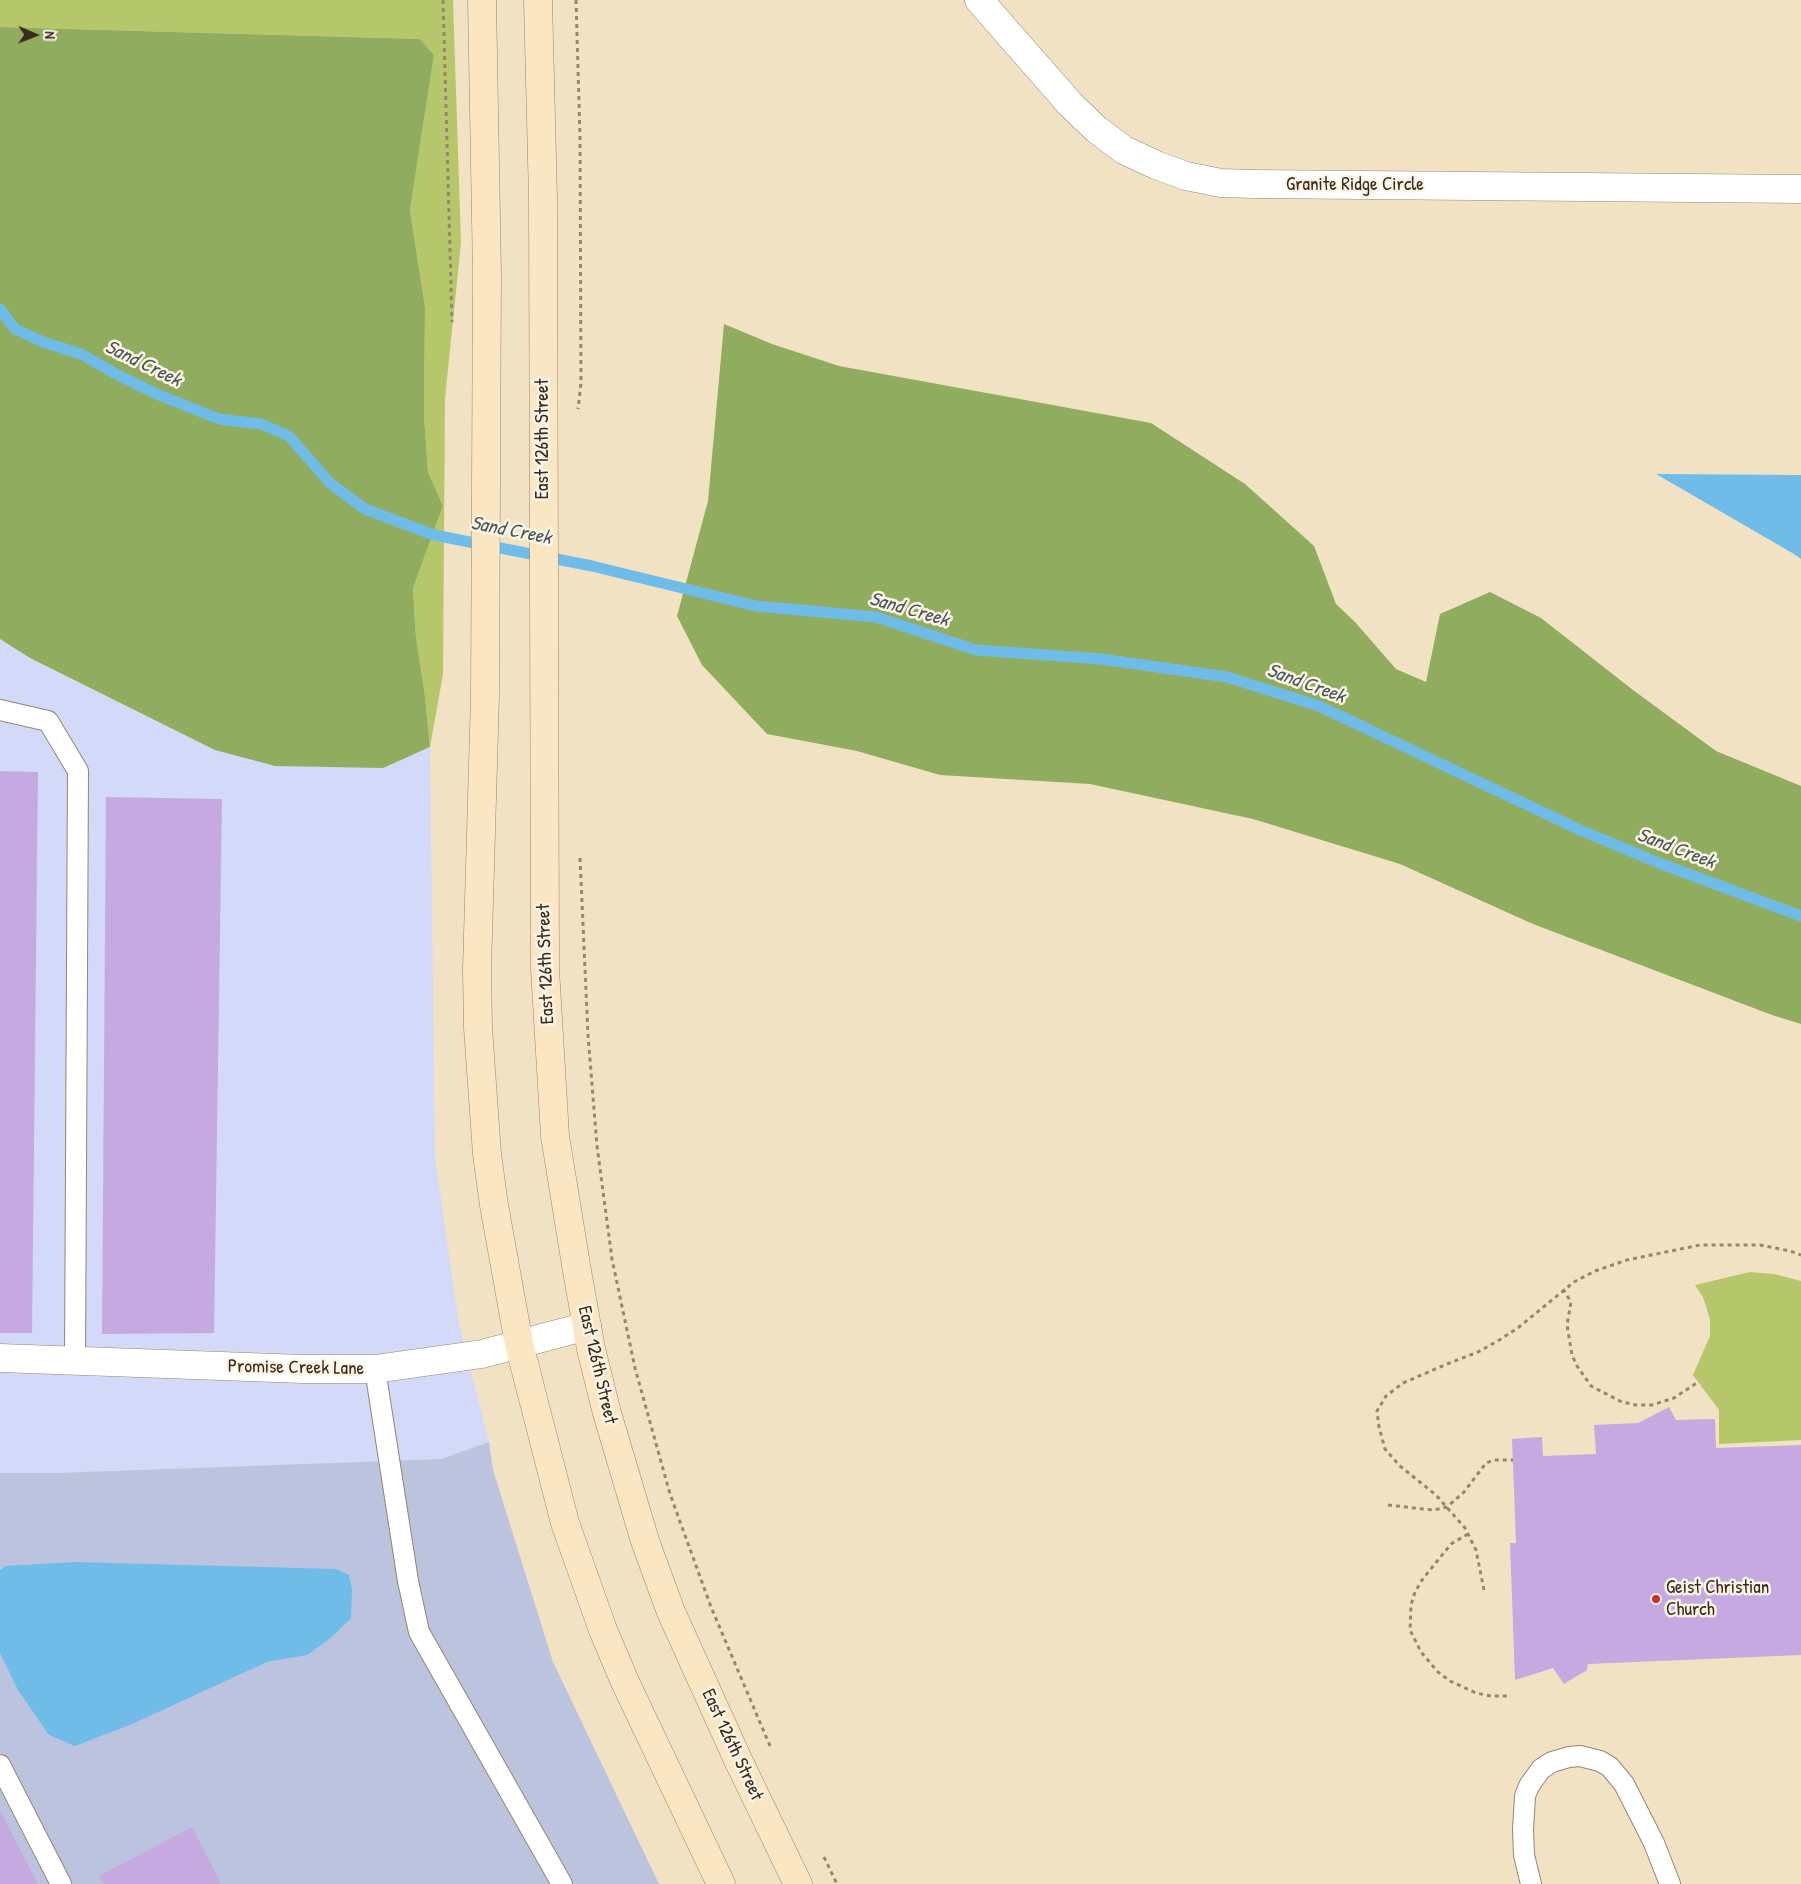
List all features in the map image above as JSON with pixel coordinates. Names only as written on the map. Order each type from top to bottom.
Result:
[{"type":"main road","points":[[482,0],[486,186],[486,420],[482,820],[477,969],[478,1028],[487,1154],[494,1205],[519,1344],[547,1459],[565,1523],[603,1630],[648,1734],[721,1884]]},
{"type":"main road","name":"East 126th Street","points":[[538,0],[543,209],[545,969],[555,1136],[587,1326],[607,1413],[645,1541],[671,1612],[739,1762],[798,1884]]},
{"type":"street","name":"Granite Ridge Circle","points":[[979,0],[1071,105],[1096,129],[1124,150],[1186,176],[1221,182],[1254,184],[1801,189]]},
{"type":"street","name":"Promise Creek Lane","points":[[0,1358],[303,1369],[375,1369],[482,1354],[587,1326]]},
{"type":"lane","points":[[0,710],[48,722],[78,771],[75,1361]]},
{"type":"lane","points":[[375,1369],[408,1581],[418,1632],[562,1884]]},
{"type":"lane","points":[[1531,1884],[1524,1855],[1525,1796],[1529,1786],[1541,1769],[1552,1762],[1580,1756],[1600,1761],[1610,1767],[1624,1784],[1654,1843],[1670,1884]]},
{"type":"lane","points":[[0,1765],[61,1884]]},
{"type":"path","points":[[443,0],[452,325]]},
{"type":"path","points":[[576,0],[580,136],[581,383],[578,411]]},
{"type":"path","points":[[580,854],[587,1016],[597,1146],[612,1259],[635,1368],[670,1494],[711,1607],[771,1748]]},
{"type":"path","points":[[1484,1590],[1476,1550],[1465,1528],[1447,1507],[1415,1477],[1400,1466],[1385,1449],[1377,1411],[1386,1396],[1403,1383],[1478,1352],[1519,1327],[1563,1289],[1574,1282],[1595,1271],[1627,1260],[1700,1245],[1760,1245],[1801,1255]]},
{"type":"path","points":[[1563,1289],[1572,1302],[1567,1325],[1572,1355],[1591,1386],[1622,1402],[1636,1406],[1652,1405],[1674,1398],[1698,1382]]},
{"type":"path","points":[[1388,1505],[1422,1510],[1447,1507],[1464,1492],[1486,1463],[1494,1460],[1513,1460]]},
{"type":"path","points":[[1468,1534],[1451,1544],[1414,1592],[1411,1605],[1410,1630],[1421,1652],[1438,1672],[1450,1681],[1476,1693],[1491,1696],[1507,1696],[1510,1694]]},
{"type":"path","points":[[820,1850],[837,1884]]},
{"type":"shaded area","points":[[0,639],[30,658],[215,750],[383,768],[430,747],[435,1158],[458,1319],[489,1442],[441,1459],[56,1473],[0,1473]]},
{"type":"shaded area","points":[[489,1442],[493,1470],[553,1662],[659,1884],[0,1884],[0,1473],[56,1473],[441,1459]]},
{"type":"green space","points":[[0,0],[453,0],[461,243],[445,398],[443,674],[430,747],[416,637],[413,588],[443,506],[428,472],[424,416],[425,307],[410,210],[434,55],[420,39],[0,27]]},
{"type":"green space","points":[[0,27],[420,39],[434,55],[410,210],[425,307],[424,416],[428,472],[443,506],[413,588],[416,637],[430,747],[383,768],[275,766],[215,750],[30,658],[0,639]]},
{"type":"green space","points":[[724,324],[772,344],[839,366],[1151,423],[1245,484],[1314,546],[1336,604],[1355,622],[1396,669],[1426,682],[1440,614],[1490,592],[1541,618],[1633,690],[1716,751],[1801,786],[1801,1024],[1772,1015],[1533,924],[1400,864],[1253,819],[1090,784],[940,775],[857,751],[767,734],[702,665],[677,616],[708,501]]},
{"type":"green space","points":[[1750,1272],[1774,1274],[1801,1281],[1801,1440],[1719,1444],[1719,1410],[1693,1375],[1710,1336],[1710,1319],[1703,1297],[1695,1285]]},
{"type":"water","points":[[1656,474],[1801,475],[1801,559],[1794,554]]},
{"type":"water","points":[[75,1562],[336,1569],[349,1575],[352,1589],[351,1618],[332,1637],[307,1655],[267,1662],[132,1724],[75,1746],[49,1735],[18,1690],[0,1653],[0,1570],[5,1566]]},
{"type":"building","points":[[0,771],[38,772],[32,1333],[0,1333]]},
{"type":"building","points":[[106,797],[222,799],[214,1333],[102,1334]]},
{"type":"building","name":"Geist Christian Church","points":[[1669,1407],[1676,1420],[1715,1419],[1716,1448],[1801,1445],[1801,1655],[1588,1664],[1587,1670],[1564,1684],[1553,1668],[1515,1680],[1510,1543],[1516,1543],[1512,1439],[1542,1437],[1543,1456],[1596,1454],[1594,1425],[1638,1423]]},
{"type":"building","points":[[0,1811],[38,1884],[0,1884]]},
{"type":"building","points":[[192,1827],[221,1884],[104,1884],[99,1876]]},
{"type":"waterway","name":"Sand Creek","points":[[0,309],[15,329],[43,342],[81,354],[159,395],[219,419],[261,424],[289,436],[330,483],[365,509],[434,535],[592,566],[756,606],[876,617],[976,650],[1102,659],[1227,677],[1319,706],[1580,830],[1659,863],[1801,916]]},
{"type":"place","name":"Geist Christian Church","points":[[1656,1599]]}]
